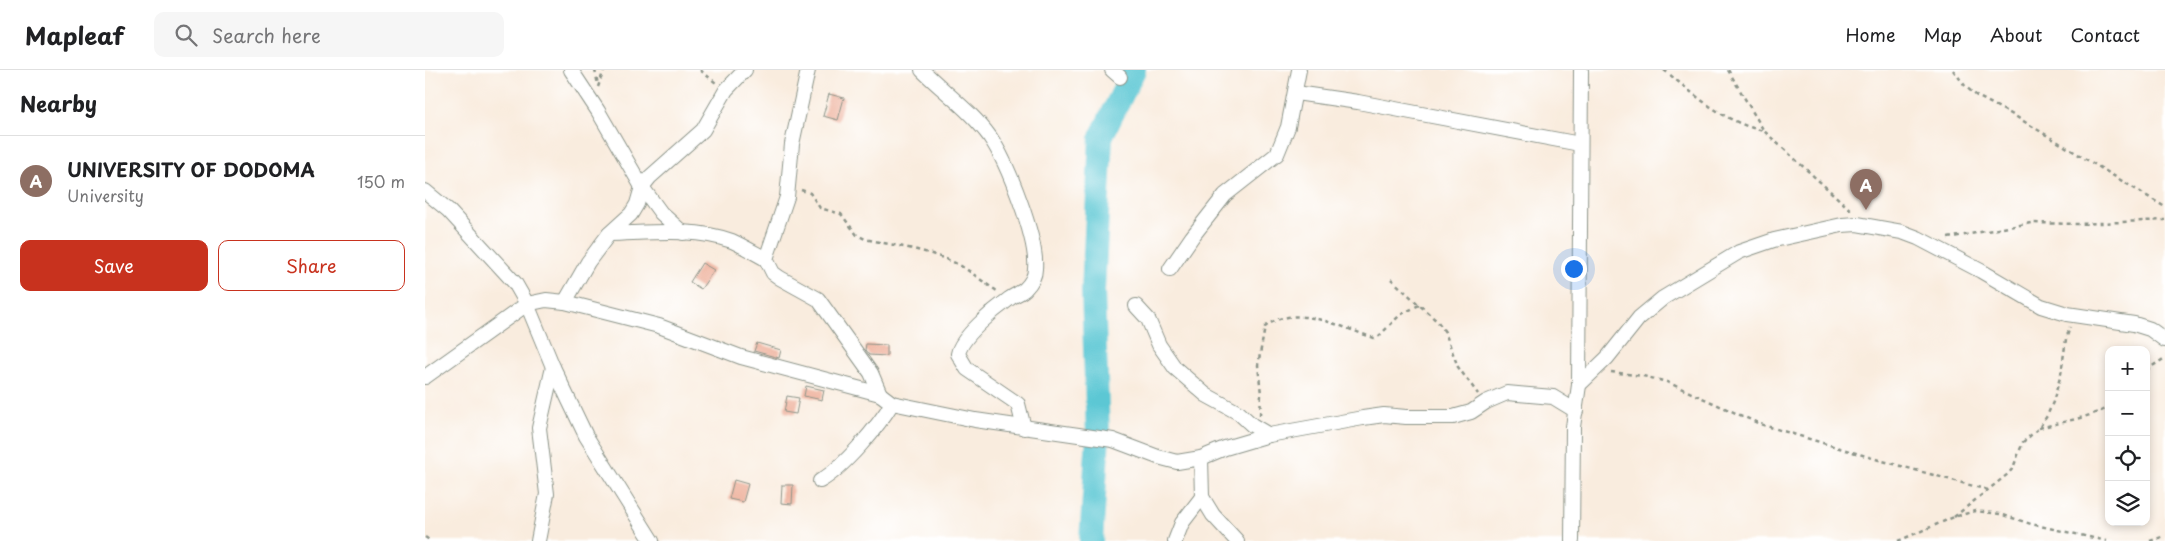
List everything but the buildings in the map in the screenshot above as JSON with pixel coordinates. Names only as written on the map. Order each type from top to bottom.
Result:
[{"type":"street","points":[[571,70],[598,111],[642,187],[661,213],[683,233]]},
{"type":"street","points":[[565,302],[584,268],[609,234],[631,214],[637,204],[642,187],[650,177],[703,130],[725,90],[745,70]]},
{"type":"street","points":[[766,259],[789,189],[792,144],[808,70]]},
{"type":"street","points":[[922,70],[989,136],[1002,158],[1025,219],[1033,247],[1035,269],[1032,282],[967,337],[959,347],[958,354],[967,369],[1018,404],[1024,428]]},
{"type":"street","points":[[1170,270],[1192,237],[1225,196],[1277,154],[1286,134],[1296,93],[1299,70]]},
{"type":"street","points":[[1572,541],[1573,426],[1579,385],[1581,70]]},
{"type":"street","points":[[1296,93],[1358,102],[1580,144]]},
{"type":"street","points":[[425,190],[448,210],[515,283],[527,304],[553,367],[586,436],[652,541]]},
{"type":"street","points":[[1579,385],[1639,318],[1663,298],[1739,252],[1774,240],[1842,225],[1857,224],[1902,232],[1981,271],[2041,306],[2067,314],[2134,324],[2149,330],[2165,340]]},
{"type":"street","points":[[609,234],[683,233],[716,237],[733,242],[766,259],[773,273],[818,299],[871,373],[880,394]]},
{"type":"street","points":[[425,377],[527,304],[546,300],[565,302],[659,326],[741,356],[880,394],[892,403],[1024,428],[1072,435],[1097,436],[1128,444],[1159,457],[1177,462],[1201,458],[1263,432],[1384,415],[1406,417],[1453,416],[1471,412],[1486,402],[1507,393],[1520,392],[1553,397],[1576,411]]},
{"type":"street","points":[[1136,306],[1148,320],[1159,345],[1175,368],[1206,395],[1239,412],[1263,432]]},
{"type":"street","points":[[538,541],[547,494],[539,428],[553,367]]},
{"type":"street","points":[[820,481],[832,472],[863,440],[885,415],[892,403]]},
{"type":"street","points":[[1201,458],[1202,497],[1213,516],[1237,541]]},
{"type":"street","points":[[1175,541],[1182,523],[1202,497]]},
{"type":"path","points":[[595,70],[598,86]]},
{"type":"path","points":[[700,70],[725,90]]},
{"type":"path","points":[[1664,70],[1713,109],[1749,128],[1763,131]]},
{"type":"path","points":[[1729,70],[1763,131],[1871,226]]},
{"type":"path","points":[[1953,70],[1966,87],[1977,96],[2015,116],[2165,207]]},
{"type":"path","points":[[789,189],[810,193],[820,208],[841,214],[857,235],[865,239],[918,250],[959,265],[1009,300]]},
{"type":"path","points":[[1927,243],[2031,223],[2079,224],[2165,220]]},
{"type":"path","points":[[1391,279],[1439,322],[1445,332],[1457,367],[1469,384],[1486,402]]},
{"type":"path","points":[[1263,432],[1258,365],[1265,327],[1272,321],[1290,316],[1308,318],[1336,324],[1374,338],[1379,336],[1400,315],[1421,304]]},
{"type":"path","points":[[1954,517],[2013,468],[2023,442],[2039,428],[2047,416],[2061,374],[2065,339],[2076,314]]},
{"type":"path","points":[[2150,367],[2165,358]]},
{"type":"path","points":[[1594,370],[1643,376],[1667,382],[1760,424],[1988,490]]},
{"type":"path","points":[[2039,428],[2084,417],[2105,409]]},
{"type":"path","points":[[1897,541],[1954,517],[1975,511],[1988,512],[2107,541]]},
{"type":"path","points":[[2150,541],[2165,536]]},
{"type":"path","points":[[425,537],[431,541]]},
{"type":"waterway","points":[[1091,541],[1098,436],[1093,291],[1101,137],[1134,70]]},
{"type":"place","name":"UNIVERSITY OF DODOMA","points":[[1866,210]]}]
